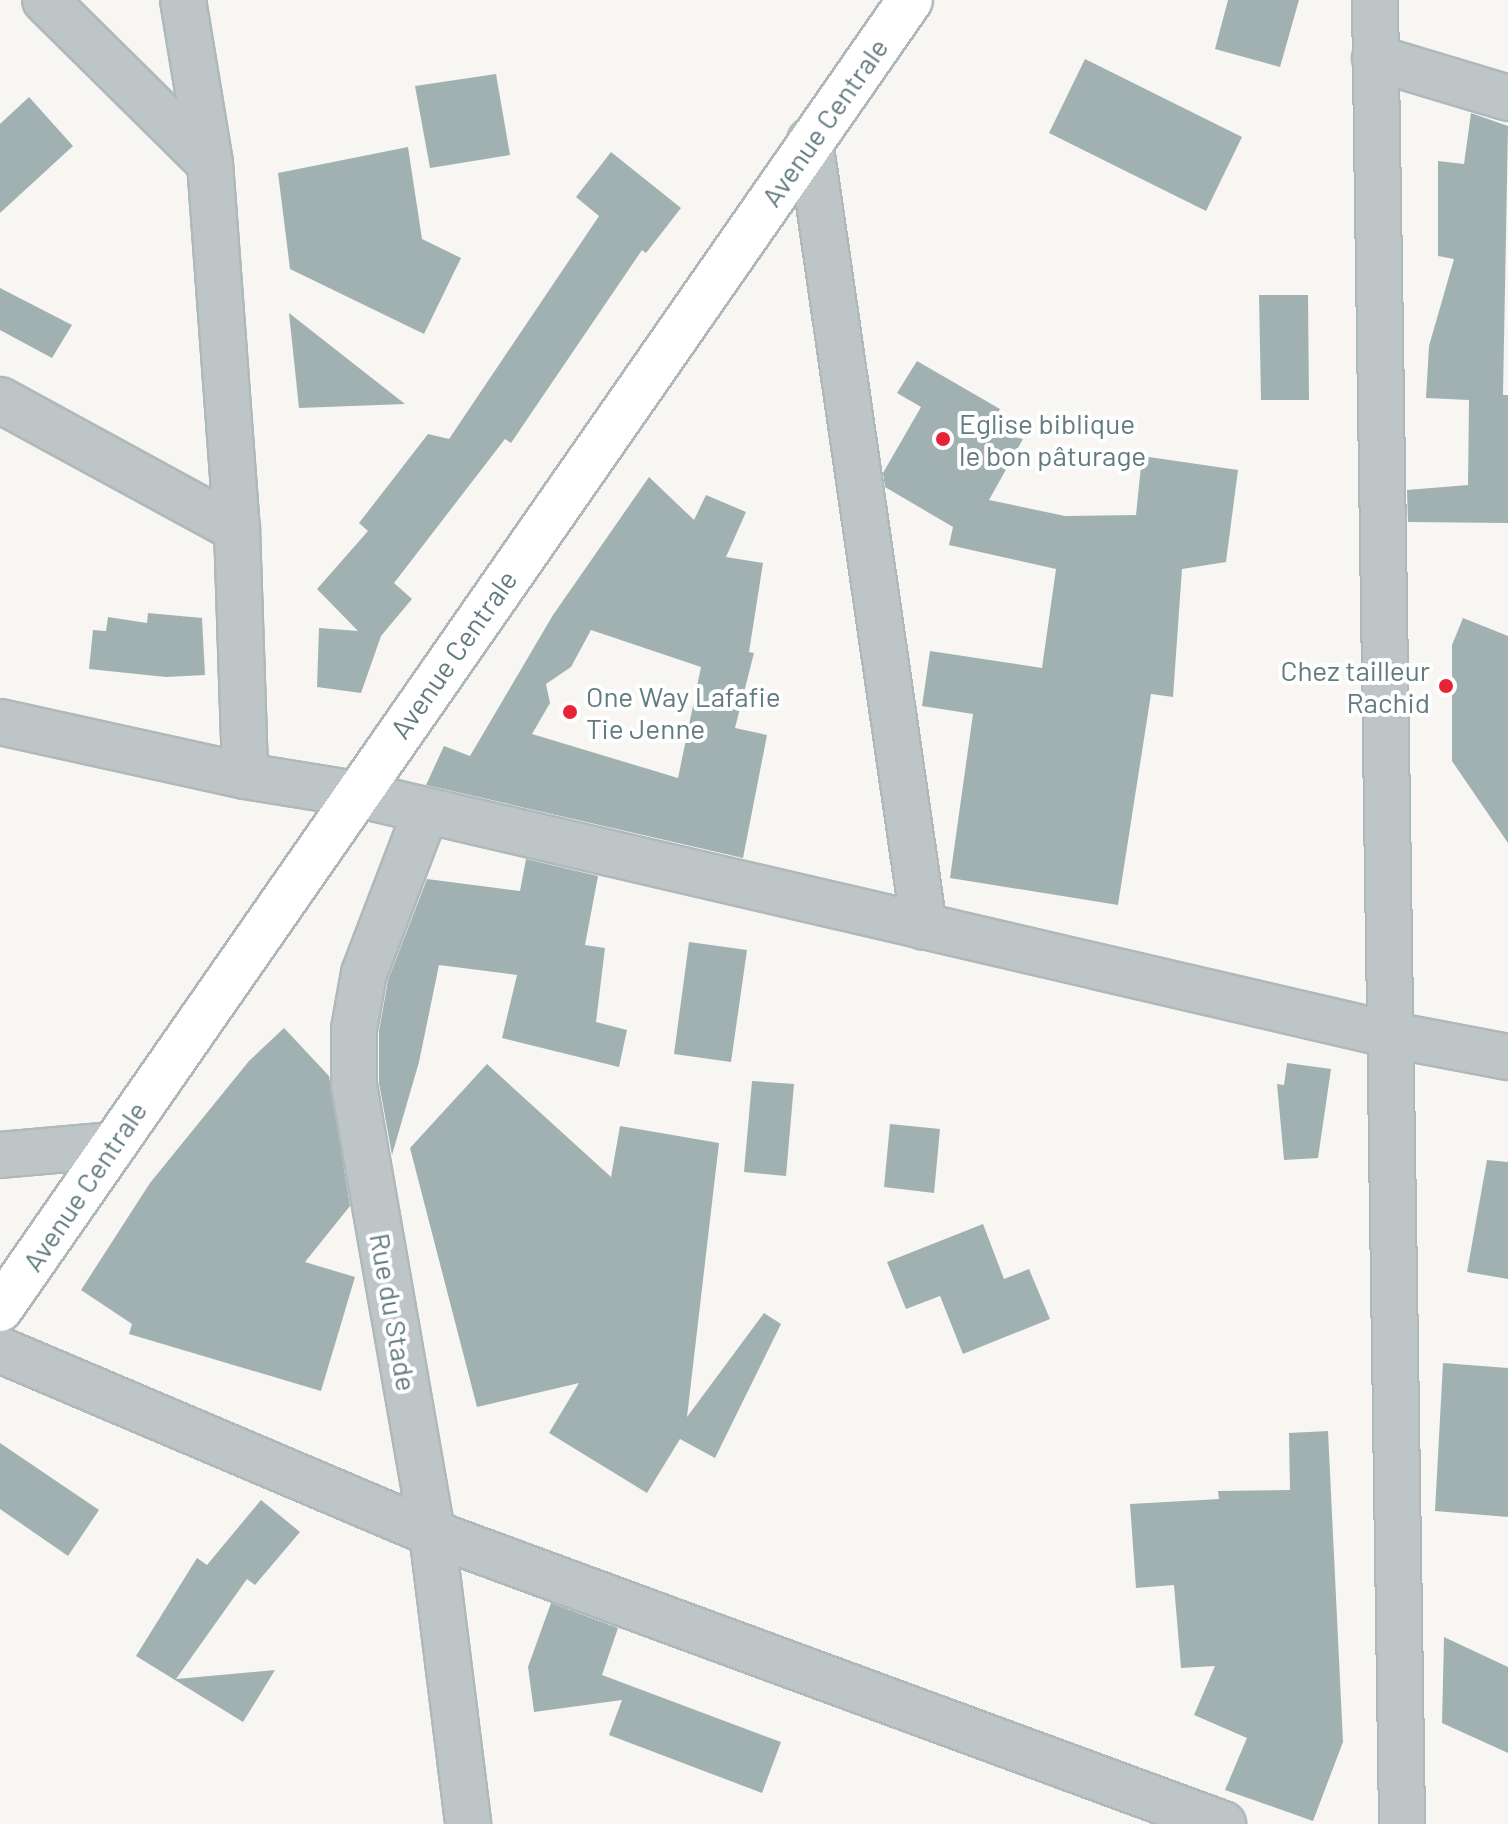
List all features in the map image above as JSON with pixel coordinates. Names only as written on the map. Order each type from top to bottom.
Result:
[{"type":"main road","name":"Avenue Centrale","points":[[0,1309],[910,0]]},
{"type":"street","points":[[45,0],[210,163]]},
{"type":"street","points":[[183,0],[210,163],[237,529],[245,776]]},
{"type":"street","points":[[1375,0],[1387,1034],[1402,1824]]},
{"type":"street","points":[[1375,58],[1508,98]]},
{"type":"street","points":[[810,141],[924,927]]},
{"type":"street","points":[[0,400],[237,529]]},
{"type":"street","points":[[0,722],[245,776],[356,794],[1387,1034],[1508,1057]]},
{"type":"street","name":"Rue du Stade","points":[[426,811],[364,973],[354,1029],[354,1085],[432,1533],[468,1824]]},
{"type":"street","points":[[0,1155],[112,1145]]},
{"type":"street","points":[[0,1350],[432,1533],[1223,1824]]},
{"type":"building","points":[[1228,0],[1299,0],[1280,67],[1215,49]]},
{"type":"building","points":[[1085,59],[1242,137],[1206,211],[1049,133]]},
{"type":"building","points":[[496,74],[510,155],[430,168],[415,86]]},
{"type":"building","points":[[29,97],[73,146],[0,213],[0,124]]},
{"type":"building","points":[[1471,113],[1508,126],[1503,395],[1508,395],[1508,523],[1408,522],[1407,490],[1468,485],[1469,400],[1426,398],[1429,346],[1454,259],[1438,256],[1438,161],[1464,164]]},
{"type":"building","points":[[408,147],[422,239],[461,258],[424,334],[290,269],[278,173]]},
{"type":"building","points":[[611,152],[681,208],[646,253],[642,250],[511,443],[505,439],[394,583],[412,599],[381,636],[361,693],[317,687],[319,628],[358,631],[317,589],[368,531],[359,523],[428,434],[449,439],[599,216],[576,197]]},
{"type":"building","points":[[0,288],[72,325],[52,358],[0,330]]},
{"type":"building","points":[[1259,295],[1308,295],[1309,400],[1261,400]]},
{"type":"building","points":[[289,313],[405,404],[299,408]]},
{"type":"building","points":[[917,361],[1000,409],[997,414],[1014,424],[1013,437],[1023,439],[989,500],[1065,516],[1136,515],[1142,456],[1238,470],[1226,562],[1182,569],[1173,697],[1151,694],[1118,905],[950,878],[973,714],[922,706],[930,651],[1042,668],[1056,569],[949,545],[953,527],[885,487],[883,473],[921,407],[897,393]]},
{"type":"building","points":[[649,477],[694,520],[706,495],[746,512],[726,557],[763,563],[749,652],[754,653],[735,728],[767,735],[743,858],[426,785],[444,746],[470,756],[553,615]],"holes":[[[591,630],[701,667],[678,778],[532,734],[550,703],[546,684],[571,667]]]},
{"type":"building","points":[[148,613],[202,618],[205,675],[166,677],[89,669],[93,630],[106,631],[108,617],[147,623]]},
{"type":"building","points":[[1463,618],[1508,636],[1508,843],[1452,761],[1452,645]]},
{"type":"building","points":[[526,859],[598,876],[585,945],[605,948],[596,1022],[627,1030],[619,1067],[502,1038],[517,975],[439,965],[419,1062],[392,1155],[379,1083],[379,1031],[388,980],[427,879],[520,891]]},
{"type":"building","points":[[689,942],[747,950],[731,1062],[674,1054]]},
{"type":"building","points":[[284,1028],[329,1076],[350,1206],[305,1262],[355,1277],[321,1391],[129,1334],[132,1324],[81,1290],[150,1183],[249,1061]]},
{"type":"building","points":[[1287,1063],[1331,1069],[1318,1158],[1284,1160],[1277,1084],[1284,1085]]},
{"type":"building","points":[[487,1064],[611,1177],[620,1126],[719,1143],[687,1417],[764,1313],[781,1324],[715,1458],[680,1439],[647,1493],[549,1433],[579,1383],[477,1407],[410,1148]]},
{"type":"building","points":[[752,1081],[794,1084],[786,1176],[744,1172]]},
{"type":"building","points":[[890,1124],[940,1129],[934,1193],[884,1187]]},
{"type":"building","points":[[1487,1160],[1508,1162],[1508,1279],[1467,1272]]},
{"type":"building","points":[[983,1224],[1004,1279],[1029,1269],[1050,1319],[963,1354],[940,1296],[906,1309],[887,1262]]},
{"type":"building","points":[[1443,1363],[1508,1368],[1508,1517],[1435,1511]]},
{"type":"building","points":[[1328,1431],[1343,1742],[1313,1821],[1225,1790],[1247,1738],[1194,1715],[1215,1666],[1181,1668],[1174,1585],[1136,1588],[1130,1504],[1219,1499],[1218,1491],[1290,1490],[1289,1433]]},
{"type":"building","points":[[0,1443],[99,1510],[68,1556],[0,1509]]},
{"type":"building","points":[[261,1500],[300,1532],[255,1585],[247,1579],[176,1679],[275,1670],[243,1722],[136,1656],[197,1558],[207,1565]]},
{"type":"building","points":[[551,1603],[618,1628],[602,1675],[781,1742],[762,1793],[609,1735],[622,1700],[534,1712],[528,1667]]},
{"type":"building","points":[[1444,1637],[1508,1667],[1508,1753],[1442,1723]]},
{"type":"place","name":"Eglise biblique le bon pâturage","points":[[943,439]]},
{"type":"place","name":"Chez tailleur Rachid","points":[[1446,686]]},
{"type":"place","name":"One Way Lafafie Tie Jenne","points":[[570,712]]}]
